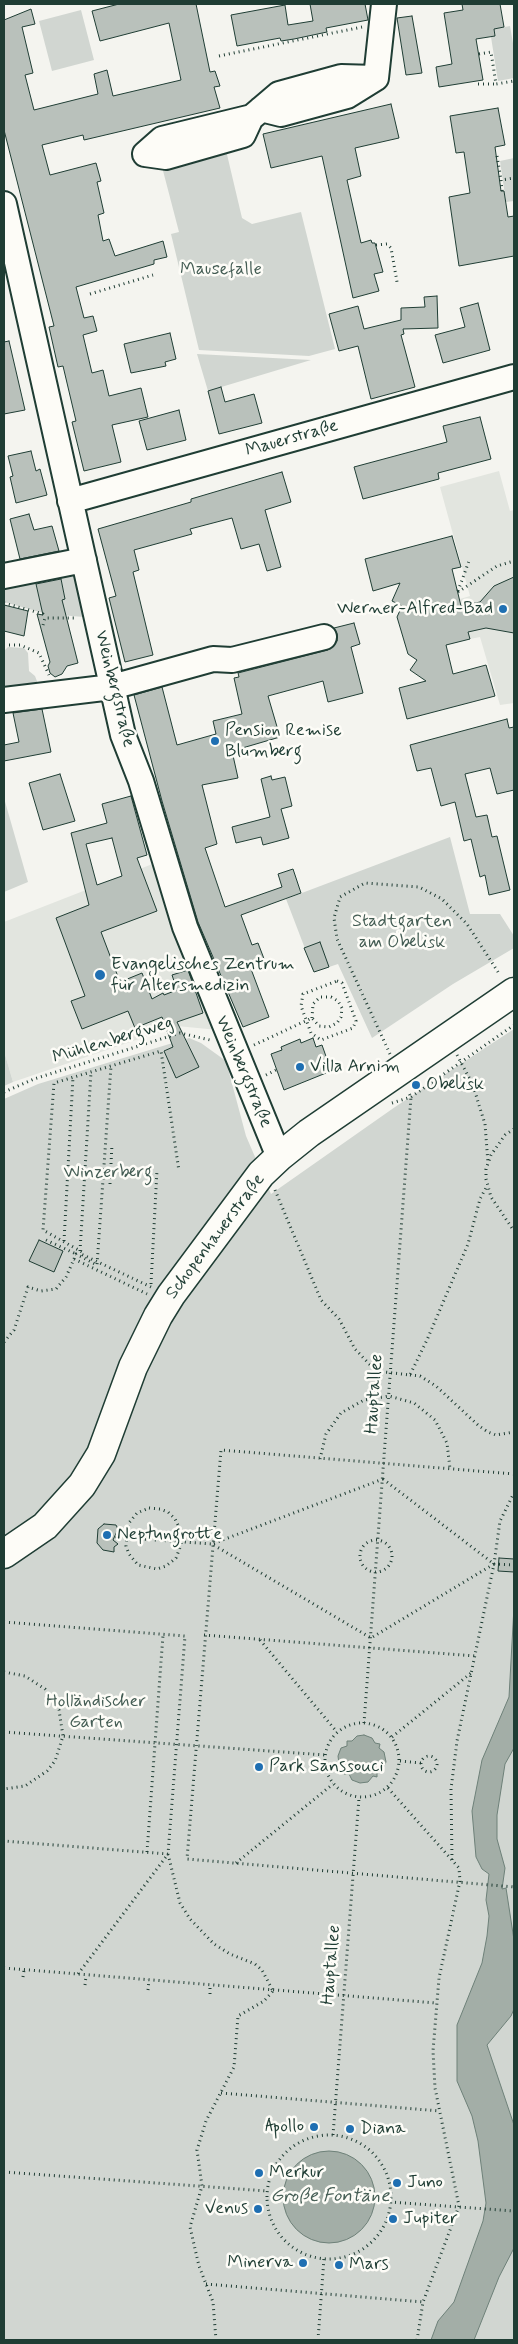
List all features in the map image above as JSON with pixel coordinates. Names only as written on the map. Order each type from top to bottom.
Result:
[{"type":"main road","name":"Schopenhauerstraße","points":[[4,1554],[45,1526],[82,1485],[100,1454],[133,1366],[158,1316],[176,1288],[270,1166],[396,1066],[446,1038],[513,992]]},
{"type":"street","points":[[256,113],[279,94],[341,77],[376,78],[383,13]]},
{"type":"street","name":"Weinbergstraße","points":[[4,204],[12,277],[70,501],[123,735],[141,781],[185,927],[233,1050],[270,1166]]},
{"type":"street","name":"Mauerstraße","points":[[70,501],[514,378]]},
{"type":"street","points":[[4,576],[84,560]]},
{"type":"street","points":[[4,700],[112,687],[213,659],[232,660],[324,637]]},
{"type":"path","points":[[220,56],[383,13]]},
{"type":"path","points":[[479,54],[491,52],[496,84]]},
{"type":"path","points":[[478,84],[514,82]]},
{"type":"path","points":[[497,156],[502,191]]},
{"type":"path","points":[[501,180],[514,178]]},
{"type":"path","points":[[376,245],[387,244],[391,248],[397,282]]},
{"type":"path","points":[[90,294],[153,275]]},
{"type":"path","points":[[469,561],[458,592],[496,566],[514,561]]},
{"type":"path","points":[[4,603],[43,614],[45,618],[97,620]]},
{"type":"path","points":[[43,625],[45,618]]},
{"type":"path","points":[[4,645],[20,644],[40,653],[52,682],[54,694]]},
{"type":"path","points":[[411,1097],[337,939],[334,918],[340,897],[365,883],[419,888],[442,899],[466,924],[513,992]]},
{"type":"path","points":[[337,981],[342,983],[356,1021],[353,1028],[321,1040],[311,1033],[307,1020],[301,1006],[303,994],[337,981]]},
{"type":"path","points":[[331,997],[338,1001],[342,1008],[342,1017],[337,1023],[329,1027],[319,1026],[312,1018],[311,1010],[313,1004],[320,998],[331,997]]},
{"type":"path","points":[[233,1050],[312,1018]]},
{"type":"path","points":[[387,1105],[411,1097],[514,1025]]},
{"type":"path","name":"Mühlenbergweg","points":[[4,1092],[34,1079],[180,1033],[233,1050]]},
{"type":"path","points":[[410,1375],[468,1244],[480,1199],[487,1186],[488,1164],[485,1124],[473,1085],[446,1038]]},
{"type":"path","points":[[151,1287],[81,1254],[80,1251],[64,1244],[64,1241],[43,1230],[54,1083],[161,1051],[179,1171]]},
{"type":"path","points":[[98,1262],[111,1066]]},
{"type":"path","points":[[263,1076],[276,1070]]},
{"type":"path","points":[[80,1251],[91,1072]]},
{"type":"path","points":[[64,1241],[73,1077]]},
{"type":"path","name":"Hauptallee","points":[[364,1723],[411,1097]]},
{"type":"path","points":[[488,1164],[505,1135],[514,1130]]},
{"type":"path","points":[[110,1184],[112,1144]]},
{"type":"path","points":[[105,1164],[111,1164]]},
{"type":"path","points":[[270,1166],[273,1185],[321,1300],[339,1319],[355,1349],[366,1362],[376,1371],[420,1376],[436,1386],[488,1432],[496,1435],[514,1432]]},
{"type":"path","points":[[74,1259],[147,1294],[151,1287],[157,1170]]},
{"type":"path","points":[[487,1186],[496,1206],[514,1231]]},
{"type":"path","points":[[46,1240],[97,1265],[98,1262]]},
{"type":"path","points":[[4,1342],[14,1330],[28,1287],[41,1291],[56,1288],[66,1277],[76,1254]]},
{"type":"path","points":[[320,1459],[326,1434],[341,1413],[364,1400],[389,1396],[414,1403],[435,1420],[447,1443],[450,1469]]},
{"type":"path","points":[[514,1474],[220,1450],[187,1859],[510,1885],[514,1887]]},
{"type":"path","points":[[115,1537],[212,1544],[383,1479],[494,1564]]},
{"type":"path","points":[[452,1860],[453,1766],[461,1718],[494,1564],[500,1521],[514,1493]]},
{"type":"path","points":[[155,1508],[164,1510],[175,1518],[181,1531],[179,1553],[170,1564],[151,1570],[142,1567],[132,1559],[127,1550],[126,1538],[128,1524],[133,1517],[142,1511],[155,1508]]},
{"type":"path","points":[[378,1540],[388,1545],[392,1555],[389,1565],[381,1572],[376,1573],[362,1565],[360,1555],[368,1542],[378,1540]]},
{"type":"path","points":[[212,1544],[371,1638],[494,1564],[514,1565]]},
{"type":"path","points":[[4,1622],[185,1636],[168,1854],[180,1903],[190,1919],[214,1944],[230,1954],[255,1964],[262,1970],[273,1991]]},
{"type":"path","points":[[147,1852],[163,1634]]},
{"type":"path","points":[[204,1635],[475,1656]]},
{"type":"path","points":[[260,1639],[337,1732]]},
{"type":"path","points":[[4,1672],[25,1676],[45,1689],[59,1710],[63,1736],[55,1761],[47,1771],[25,1786],[4,1789]]},
{"type":"path","points":[[392,1737],[472,1673]]},
{"type":"path","points":[[364,1723],[380,1727],[392,1737],[398,1748],[400,1761],[397,1775],[388,1788],[375,1796],[359,1798],[345,1794],[333,1784],[326,1770],[325,1755],[329,1743],[337,1732],[350,1725],[364,1723]]},
{"type":"path","points":[[4,1732],[325,1755]]},
{"type":"path","points":[[428,1756],[435,1758],[437,1765],[430,1772],[423,1769],[421,1763],[422,1759],[428,1756]]},
{"type":"path","points":[[400,1761],[421,1763]]},
{"type":"path","points":[[236,1863],[333,1784]]},
{"type":"path","points":[[388,1788],[459,1868],[460,1881],[436,2004],[433,2052],[435,2088],[460,2206],[423,2302],[417,2340]]},
{"type":"path","name":"Hauptallee","points":[[333,2135],[359,1798]]},
{"type":"path","points":[[4,1841],[168,1854]]},
{"type":"path","points":[[78,1974],[168,1854]]},
{"type":"path","points":[[4,1968],[436,2004]]},
{"type":"path","points":[[23,1977],[24,1970]]},
{"type":"path","points":[[85,1985],[86,1975]]},
{"type":"path","points":[[148,1990],[149,1980]]},
{"type":"path","points":[[210,1985],[210,1994]]},
{"type":"path","points":[[216,2340],[214,2302],[206,2284],[190,2227],[202,2186],[196,2150],[206,2121],[234,2067],[238,2016],[264,2001],[273,1991]]},
{"type":"path","points":[[221,2093],[440,2111]]},
{"type":"path","points":[[333,2135],[356,2141],[376,2156],[388,2178],[390,2202],[384,2223],[372,2240],[364,2247],[345,2256],[324,2258],[301,2252],[282,2236],[270,2215],[267,2191],[273,2171],[285,2153],[302,2141],[317,2136],[333,2135]]},
{"type":"path","points":[[4,2172],[267,2191]]},
{"type":"path","points":[[390,2202],[514,2211]]},
{"type":"path","points":[[318,2340],[324,2258]]},
{"type":"path","points":[[206,2284],[423,2302]]},
{"type":"shaded area","points":[[499,471],[510,511],[514,510],[514,703],[500,705],[480,637],[470,639],[460,599],[470,596],[440,487]]},
{"type":"shaded area","name":"Evangelisches Zentrum für Altersmedizin","points":[[155,863],[218,1030],[177,1026],[13,1082],[4,1051],[4,922]]},
{"type":"green space","points":[[81,10],[94,60],[52,71],[39,21]]},
{"type":"green space","points":[[510,26],[514,49],[514,78],[498,81],[491,37],[495,36],[494,29]]},
{"type":"green space","name":"Mausefalle","points":[[225,146],[242,218],[252,224],[301,212],[335,349],[309,356],[199,350],[171,234],[179,232],[161,163]]},
{"type":"green space","points":[[514,158],[514,201],[506,202],[500,161]]},
{"type":"green space","points":[[197,354],[311,360],[208,391]]},
{"type":"green space","points":[[72,564],[84,617],[47,614],[4,602],[4,579],[34,574],[40,603],[65,599],[59,568]]},
{"type":"green space","points":[[8,647],[24,648],[28,653],[29,671],[35,676],[38,684],[4,691],[4,651]]},
{"type":"green space","points":[[4,798],[28,882],[4,892]]},
{"type":"green space","name":"Stadtgarten am Obelisk","points":[[450,837],[470,914],[500,914],[514,936],[514,948],[453,984],[372,1038],[338,964],[314,972],[286,899]]},
{"type":"green space","name":"Park Sanssouci","points":[[514,1029],[514,2340],[4,2340],[4,1099],[38,1084],[189,1038],[201,1043],[226,1061],[246,1136],[271,1194],[395,1107]]},
{"type":"green space","points":[[4,1051],[13,1082],[4,1086]]},
{"type":"water","points":[[514,1607],[514,1748],[505,1764],[497,1815],[497,1839],[505,1868],[502,1889],[506,1888],[514,1940],[514,2009],[511,2016],[487,2045],[514,2125],[514,2248],[499,2277],[474,2340],[431,2340],[438,2321],[454,2302],[483,2221],[486,2203],[478,2141],[472,2116],[457,2081],[457,2025],[482,1963],[487,1936],[489,1916],[486,1900],[489,1874],[482,1869],[476,1857],[472,1811],[482,1760],[509,1697]]},
{"type":"water","points":[[364,1735],[372,1738],[375,1743],[380,1744],[379,1748],[384,1752],[386,1762],[382,1770],[377,1772],[377,1777],[373,1776],[368,1782],[360,1783],[352,1780],[349,1774],[344,1774],[345,1769],[339,1764],[338,1756],[341,1748],[347,1746],[347,1741],[352,1741],[357,1736]]},
{"type":"water","name":"Große Fontäne","points":[[329,2151],[347,2154],[362,2164],[372,2179],[375,2197],[372,2215],[362,2230],[347,2240],[329,2243],[311,2240],[296,2230],[286,2215],[283,2197],[286,2179],[296,2164],[311,2154]]},
{"type":"building","points":[[119,4],[196,4],[210,72],[215,71],[220,86],[214,87],[220,108],[84,140],[83,135],[42,145],[50,175],[96,163],[101,181],[97,182],[104,213],[98,215],[103,241],[109,239],[115,256],[163,241],[167,257],[154,260],[154,264],[76,287],[84,318],[93,316],[97,331],[83,335],[92,373],[103,370],[109,396],[141,388],[148,417],[112,425],[121,462],[84,471],[72,422],[76,421],[63,366],[58,367],[49,327],[54,326],[4,130],[4,20],[31,9],[35,24],[22,27],[33,73],[25,75],[34,110],[98,94],[94,74],[107,70],[113,96],[181,80],[169,23],[100,41],[92,11]]},
{"type":"building","points":[[310,4],[365,4],[368,20],[326,28],[327,32],[294,39],[281,41],[280,38],[237,46],[231,15],[285,5],[288,25],[313,21]]},
{"type":"building","points":[[462,4],[500,4],[504,27],[494,29],[495,36],[476,39],[483,80],[439,87],[436,67],[452,64],[444,13],[463,10]]},
{"type":"building","points":[[412,16],[422,73],[406,75],[397,18]]},
{"type":"building","points":[[391,104],[399,138],[355,148],[361,176],[347,180],[361,243],[371,240],[372,243],[375,243],[383,272],[374,274],[379,291],[353,298],[322,156],[271,168],[263,134]]},
{"type":"building","points":[[498,108],[505,145],[495,147],[501,191],[504,191],[508,217],[514,216],[514,256],[459,266],[449,197],[470,193],[464,152],[456,153],[450,116]]},
{"type":"building","points":[[437,296],[438,328],[403,329],[404,334],[401,335],[415,387],[371,399],[358,346],[339,351],[329,314],[358,306],[364,329],[401,320],[401,308],[425,307],[424,297]]},
{"type":"building","points":[[478,303],[490,350],[443,363],[435,335],[465,327],[460,308]]},
{"type":"building","points":[[170,333],[176,359],[165,362],[166,366],[131,373],[124,344]]},
{"type":"building","points":[[9,341],[25,410],[4,414],[4,342]]},
{"type":"building","points":[[221,387],[225,402],[254,394],[262,423],[219,434],[208,391]]},
{"type":"building","points":[[179,410],[186,440],[147,450],[139,421]]},
{"type":"building","points":[[480,417],[491,459],[438,473],[439,479],[363,499],[354,467],[447,442],[443,426]]},
{"type":"building","points":[[31,451],[36,471],[40,469],[47,495],[16,503],[10,477],[13,476],[8,456]]},
{"type":"building","points":[[282,472],[291,502],[265,510],[281,567],[267,571],[259,544],[241,549],[232,518],[190,529],[192,534],[134,550],[139,570],[133,572],[153,655],[125,662],[109,598],[116,596],[98,529],[191,502],[191,499]]},
{"type":"building","points":[[29,514],[34,530],[52,526],[59,551],[20,559],[10,519]]},
{"type":"building","points":[[452,536],[461,567],[452,569],[461,606],[480,602],[494,586],[514,577],[514,633],[486,628],[468,632],[470,639],[446,645],[453,674],[486,665],[495,696],[407,719],[399,688],[426,681],[410,670],[417,660],[408,654],[397,617],[402,606],[392,601],[400,583],[373,591],[365,559]]},
{"type":"building","points":[[61,579],[65,599],[62,600],[78,663],[67,666],[62,674],[55,677],[50,673],[48,666],[50,662],[37,614],[43,615],[36,584]]},
{"type":"building","points":[[4,605],[28,611],[24,636],[4,631]]},
{"type":"building","points":[[354,623],[360,644],[351,647],[363,693],[328,702],[323,681],[268,696],[280,737],[232,751],[238,778],[202,785],[217,844],[205,848],[225,907],[282,887],[278,874],[293,869],[301,893],[241,915],[252,945],[258,943],[266,964],[251,969],[269,1017],[243,1027],[198,922],[162,801],[134,695],[162,687],[177,745],[216,734],[213,721],[242,714],[234,678],[239,677],[238,673],[328,650],[337,641],[337,634],[334,628]]},
{"type":"building","points":[[42,709],[51,752],[4,761],[4,745],[19,742],[13,713]]},
{"type":"building","points":[[507,719],[509,728],[514,727],[514,790],[497,794],[490,768],[465,774],[476,817],[487,815],[492,837],[497,836],[510,890],[489,895],[485,875],[480,877],[471,839],[464,841],[455,802],[441,806],[431,768],[417,771],[410,745]]},
{"type":"building","points":[[60,774],[75,821],[43,830],[29,783]]},
{"type":"building","points":[[271,776],[272,780],[285,777],[292,806],[281,809],[289,838],[263,845],[261,837],[236,843],[232,827],[270,817],[261,779]]},
{"type":"building","points":[[131,796],[147,855],[137,858],[157,911],[101,932],[120,982],[142,973],[152,999],[163,993],[164,995],[177,990],[172,975],[188,970],[203,1013],[177,1022],[199,1067],[176,1078],[164,1051],[173,1047],[162,1017],[135,1028],[128,1011],[82,1029],[71,1001],[85,996],[56,918],[89,905],[71,833],[107,823],[102,804]],"holes":[[[112,838],[122,876],[97,885],[86,844]]]},
{"type":"building","points":[[320,942],[329,967],[314,972],[304,948]]},
{"type":"building","name":"Villa Arnim","points":[[313,1038],[316,1047],[322,1045],[328,1062],[323,1064],[326,1073],[284,1090],[271,1054],[282,1050],[281,1047],[300,1039],[301,1043]]},
{"type":"building","points":[[39,1240],[63,1251],[54,1272],[29,1261]]},
{"type":"building","name":"Neptungrotte","points":[[104,1524],[116,1525],[118,1529],[113,1540],[118,1544],[114,1547],[114,1552],[103,1550],[97,1543],[98,1529]]},
{"type":"building","points":[[499,1558],[514,1559],[514,1572],[498,1571]]},
{"type":"place","name":"Werner-Alfred-Bad","points":[[503,609]]},
{"type":"place","name":"Pension Remise Blumberg","points":[[215,741]]},
{"type":"place","name":"Evangelisches Zentrum für Altersmedizin","points":[[100,975]]},
{"type":"place","name":"Villa Arnim","points":[[300,1067]]},
{"type":"place","name":"Obelisk","points":[[416,1085]]},
{"type":"place","name":"Neptungrotte","points":[[107,1535]]},
{"type":"place","name":"Park Sanssouci","points":[[259,1767]]},
{"type":"place","name":"Apollo","points":[[314,2127]]},
{"type":"place","name":"Diana","points":[[350,2129]]},
{"type":"place","name":"Merkur","points":[[259,2173]]},
{"type":"place","name":"Juno","points":[[397,2183]]},
{"type":"place","name":"Venus","points":[[258,2209]]},
{"type":"place","name":"Jupiter","points":[[393,2219]]},
{"type":"place","name":"Minerva","points":[[303,2263]]},
{"type":"place","name":"Mars","points":[[339,2265]]},
{"type":"park label","name":"Winzerberg","points":[[108,1173]]},
{"type":"park label","name":"Holländischer Garten","points":[[96,1712]]}]
